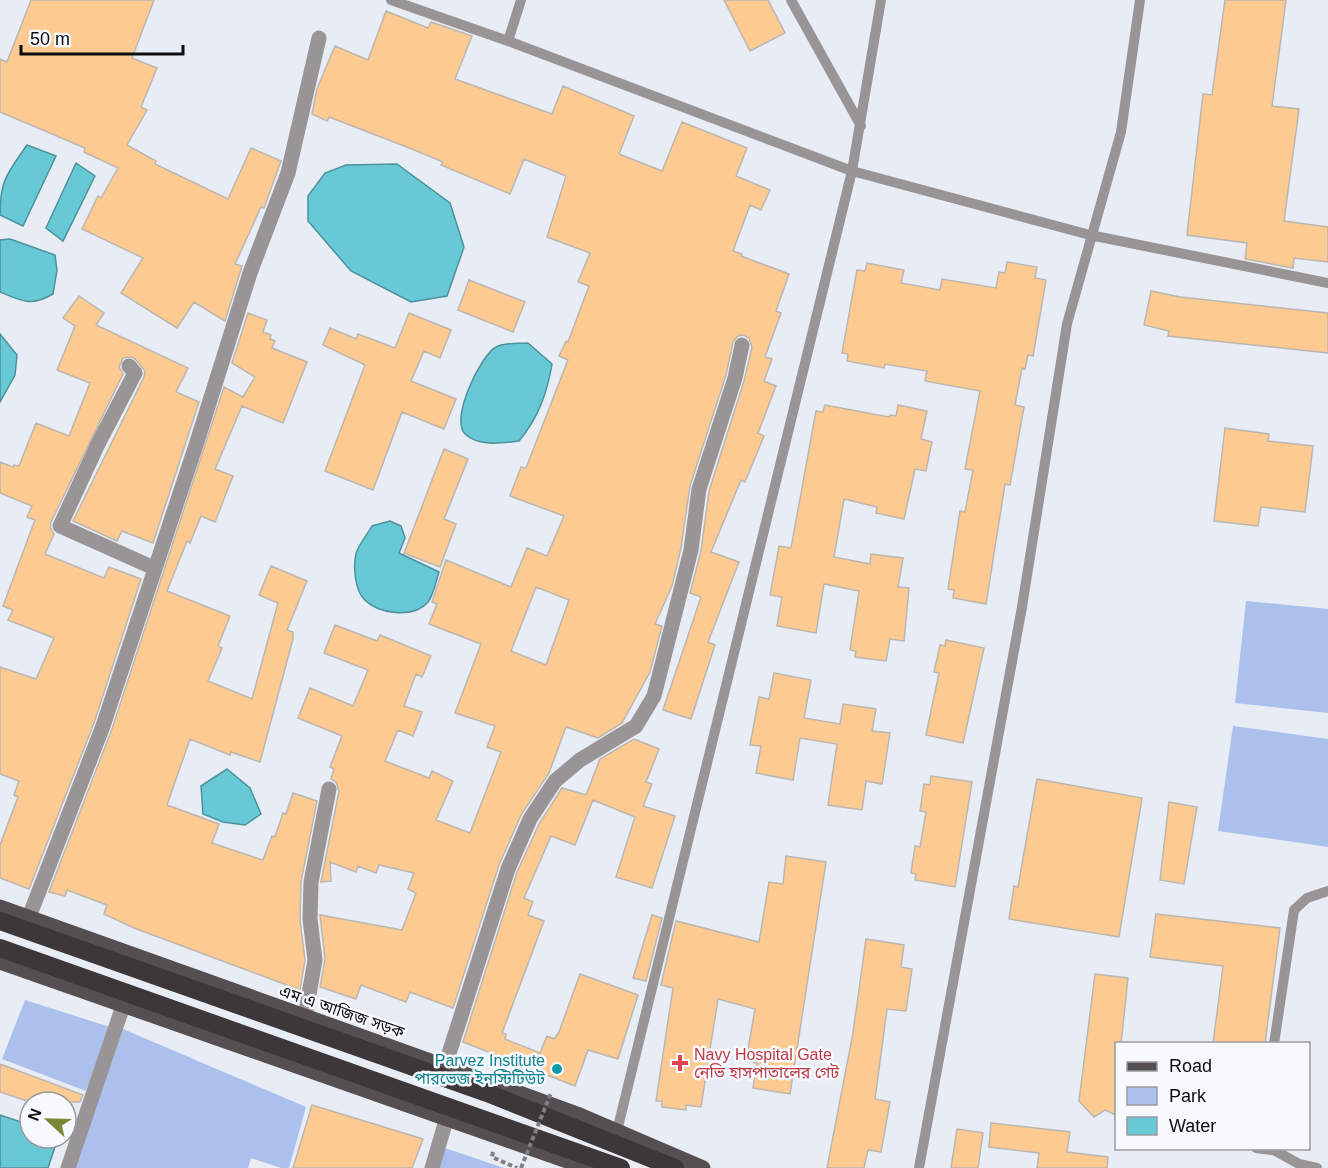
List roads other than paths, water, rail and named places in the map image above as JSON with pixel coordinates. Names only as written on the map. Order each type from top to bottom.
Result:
[{"type":"highway","points":[[0,921],[488,1093],[675,1168]]},
{"type":"highway","points":[[0,948],[621,1168]]},
{"type":"main road","name":"এম এ আজিজ সড়ক","points":[[0,907],[446,1066],[617,1131],[703,1168]]},
{"type":"main road","points":[[0,962],[588,1168]]},
{"type":"street","points":[[29,917],[102,726],[250,273],[288,173],[319,38]]},
{"type":"street","points":[[446,1066],[508,869],[530,819],[563,774],[580,760],[636,726],[654,696],[691,550],[699,489],[735,378],[742,345]]},
{"type":"street","points":[[129,366],[135,373],[98,444],[60,526],[154,568]]},
{"type":"street","points":[[305,1017],[315,960],[310,919],[311,882],[329,789]]},
{"type":"street","points":[[68,1168],[123,1006]]},
{"type":"street","points":[[432,1168],[447,1118]]},
{"type":"lane","points":[[391,0],[508,41],[852,171],[1090,235],[1328,283]]},
{"type":"lane","points":[[508,41],[521,0]]},
{"type":"lane","points":[[791,0],[861,126]]},
{"type":"lane","points":[[617,1131],[852,171],[881,0]]},
{"type":"lane","points":[[919,1168],[1022,607],[1067,324],[1090,235],[1121,132],[1140,0]]},
{"type":"lane","points":[[1274,1042],[1294,910],[1307,898],[1328,891]]},
{"type":"lane","points":[[1272,1150],[1299,1164],[1317,1168]]},
{"type":"water","points":[[27,145],[56,156],[23,226],[0,215],[0,203],[6,177]]},
{"type":"water","points":[[76,163],[95,176],[63,241],[46,228]]},
{"type":"water","points":[[397,164],[450,203],[464,247],[447,296],[411,302],[351,271],[308,221],[308,196],[325,173],[346,165]]},
{"type":"water","points":[[10,239],[55,255],[57,270],[53,294],[39,300],[26,301],[0,292],[0,240]]},
{"type":"water","points":[[0,334],[17,355],[15,375],[0,402]]},
{"type":"water","points":[[528,343],[552,364],[544,395],[531,423],[519,441],[491,443],[471,438],[465,434],[461,426],[461,415],[469,388],[482,362],[499,345]]},
{"type":"water","points":[[390,521],[401,526],[405,538],[399,553],[439,572],[428,602],[414,611],[386,611],[370,604],[361,595],[355,578],[356,554],[359,547],[372,526]]},
{"type":"water","points":[[227,769],[250,788],[261,814],[245,825],[223,822],[203,814],[201,786]]},
{"type":"water","points":[[0,1115],[18,1121],[18,1150],[54,1150],[48,1168],[0,1168]]},
{"type":"place","name":"Navy Hospital Gate নেভি হাসপাতালের গেট","points":[[680,1063]]},
{"type":"place","name":"Parvez Institute পারভেজ ইনস্টিটিউট","points":[[557,1069]]}]
